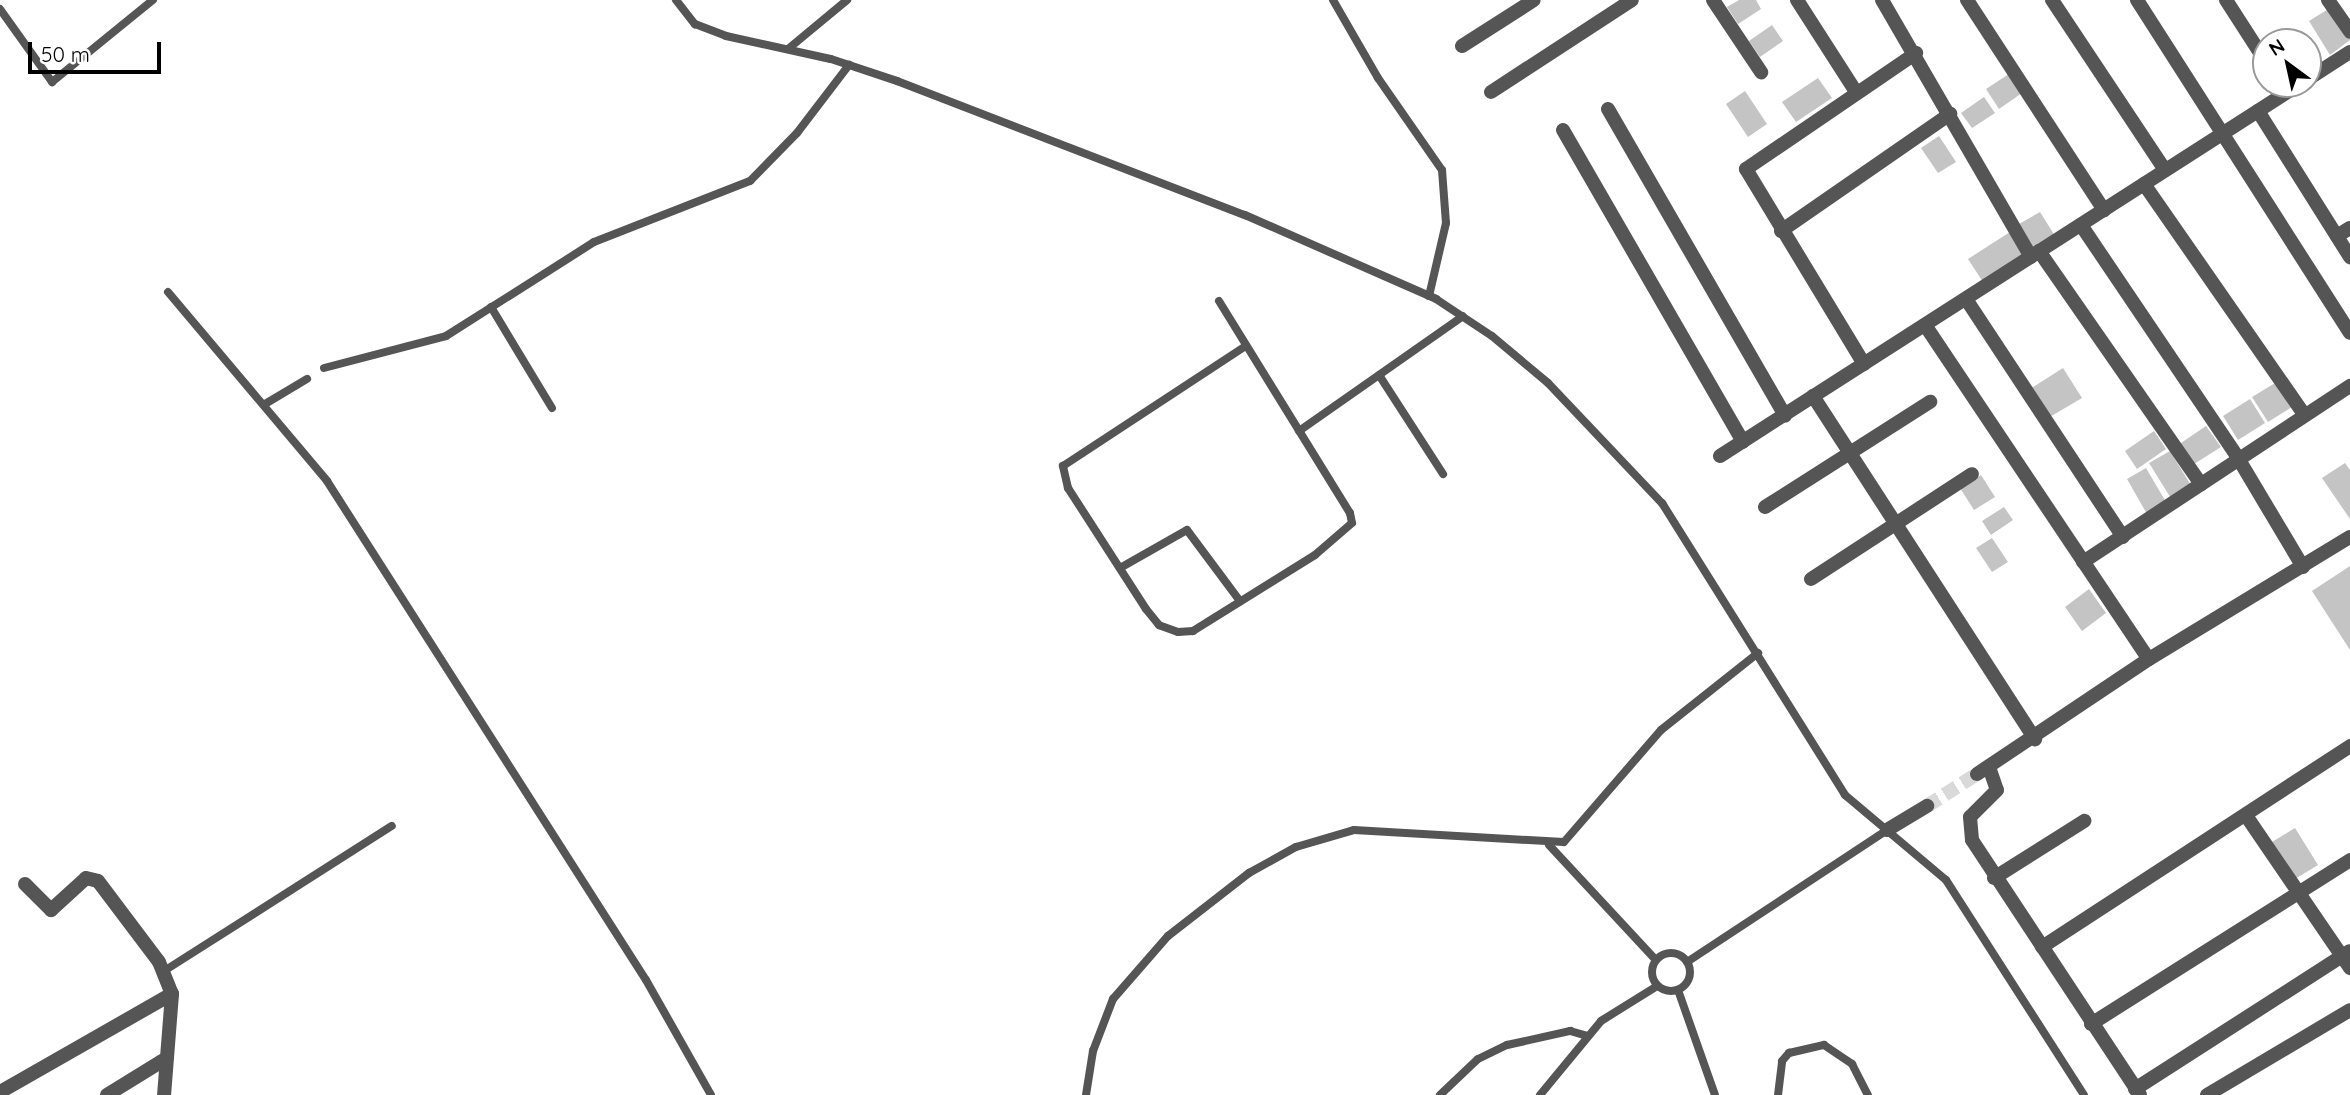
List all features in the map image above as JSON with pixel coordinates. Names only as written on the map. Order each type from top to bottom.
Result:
[{"type":"street","points":[[1462,46],[1534,0]]},
{"type":"street","points":[[1492,92],[1632,0]]},
{"type":"street","points":[[1713,0],[1761,72]]},
{"type":"street","points":[[1797,0],[1856,92]]},
{"type":"street","points":[[1882,0],[2035,254],[2201,484]]},
{"type":"street","points":[[1967,0],[2104,210]]},
{"type":"street","points":[[2052,0],[2165,170]]},
{"type":"street","points":[[2137,0],[2350,333]]},
{"type":"street","points":[[2227,0],[2252,40]]},
{"type":"street","points":[[2328,0],[2350,32]]},
{"type":"street","points":[[2322,70],[2350,52]]},
{"type":"street","points":[[1864,363],[1748,177],[1751,161],[1916,53]]},
{"type":"street","points":[[1720,456],[2221,135],[2273,98]]},
{"type":"street","points":[[1608,109],[1785,415]]},
{"type":"street","points":[[2258,111],[2350,257]]},
{"type":"street","points":[[1781,231],[1950,114]]},
{"type":"street","points":[[1563,130],[1743,442]]},
{"type":"street","points":[[2144,184],[2304,414]]},
{"type":"street","points":[[2081,225],[2238,458],[2303,567]]},
{"type":"street","points":[[2337,236],[2350,228]]},
{"type":"street","points":[[1966,299],[2123,537]]},
{"type":"street","points":[[1925,325],[2148,659]]},
{"type":"street","points":[[2083,562],[2350,386]]},
{"type":"street","points":[[1813,396],[2035,739]]},
{"type":"street","points":[[1765,507],[1930,402]]},
{"type":"street","points":[[1811,579],[1898,527],[1972,474]]},
{"type":"street","points":[[2248,817],[2298,893],[2347,958],[2138,1092],[1994,878],[1967,826],[1997,790],[1983,771],[2035,739],[2148,659],[2350,537]]},
{"type":"street","points":[[2042,947],[2248,817],[2350,747]]},
{"type":"street","points":[[1887,830],[1927,806]]},
{"type":"street","points":[[1994,878],[2084,821]]},
{"type":"street","points":[[2091,1024],[2350,860]]},
{"type":"street","points":[[25,884],[51,910],[86,878],[98,881],[164,971],[172,994],[164,1095]]},
{"type":"street","points":[[0,1092],[172,994]]},
{"type":"street","points":[[2207,1095],[2350,1010]]},
{"type":"street","points":[[107,1095],[167,1058]]},
{"type":"lane","points":[[0,9],[52,82],[153,0]]},
{"type":"lane","points":[[676,0],[695,24],[849,65],[1108,160],[1429,296],[1464,316],[1548,383],[1662,503],[1845,795],[1946,880],[2084,1095]]},
{"type":"lane","points":[[788,50],[847,0]]},
{"type":"lane","points":[[1333,0],[1378,78],[1442,170],[1446,223],[1429,296]]},
{"type":"lane","points":[[324,368],[349,357],[426,344],[594,243],[750,181],[797,133],[849,65]]},
{"type":"lane","points":[[167,292],[265,404],[327,481],[380,560],[646,980],[711,1095]]},
{"type":"lane","points":[[1219,301],[1299,431],[1352,523],[1315,555],[1193,631],[1178,632],[1159,625],[1068,488],[1063,466],[1246,346]]},
{"type":"lane","points":[[491,307],[552,408]]},
{"type":"lane","points":[[1299,431],[1464,316]]},
{"type":"lane","points":[[1379,375],[1443,474]]},
{"type":"lane","points":[[265,404],[307,379]]},
{"type":"lane","points":[[1120,568],[1187,530],[1240,601]]},
{"type":"lane","points":[[1086,1095],[1105,1016],[1138,966],[1209,902],[1296,847],[1354,830],[1549,845],[1575,833],[1661,730],[1758,653]]},
{"type":"lane","points":[[164,971],[392,825]]},
{"type":"lane","points":[[1687,962],[1887,830]]},
{"type":"lane","points":[[1549,845],[1656,960]]},
{"type":"lane","points":[[1657,985],[1652,973],[1656,960],[1668,953],[1687,962]]},
{"type":"lane","points":[[1678,990],[1690,975],[1687,962]]},
{"type":"lane","points":[[1540,1095],[1587,1036],[1657,985],[1678,990]]},
{"type":"lane","points":[[1678,990],[1715,1095]]},
{"type":"lane","points":[[1440,1095],[1478,1059],[1507,1045],[1562,1032],[1587,1036]]},
{"type":"lane","points":[[1778,1095],[1782,1061],[1789,1053],[1824,1045],[1852,1064],[1868,1095]]},
{"type":"building","points":[[1739,0],[1756,0],[1761,9],[1738,24],[1727,7]]},
{"type":"building","points":[[2330,8],[2350,40],[2330,55],[2322,42],[2322,28],[2313,28],[2309,21]]},
{"type":"building","points":[[1772,25],[1783,41],[1760,57],[1749,41]]},
{"type":"building","points":[[2009,74],[2022,93],[1999,109],[1986,89]]},
{"type":"building","points":[[1818,78],[1832,98],[1796,122],[1782,102]]},
{"type":"building","points":[[1745,91],[1767,124],[1748,137],[1726,104]]},
{"type":"building","points":[[1984,97],[1995,113],[1972,128],[1961,113]]},
{"type":"building","points":[[1939,136],[1956,162],[1938,173],[1921,148]]},
{"type":"building","points":[[2040,212],[2055,236],[2034,249],[2019,224]]},
{"type":"building","points":[[2010,232],[2025,255],[1983,282],[1968,259]]},
{"type":"building","points":[[2063,368],[2082,398],[2048,418],[2030,389]]},
{"type":"building","points":[[2280,380],[2295,405],[2268,422],[2252,397]]},
{"type":"building","points":[[2250,399],[2265,423],[2238,440],[2223,416]]},
{"type":"building","points":[[2206,426],[2221,447],[2191,466],[2178,445]]},
{"type":"building","points":[[2154,431],[2166,449],[2137,469],[2125,451]]},
{"type":"building","points":[[2170,451],[2192,487],[2172,500],[2149,463]]},
{"type":"building","points":[[2345,463],[2350,470],[2350,519],[2322,478]]},
{"type":"building","points":[[2146,468],[2166,502],[2147,514],[2127,479]]},
{"type":"building","points":[[1981,475],[1995,497],[1974,510],[1960,488]]},
{"type":"building","points":[[2004,507],[2013,520],[1991,535],[1982,521]]},
{"type":"building","points":[[1992,538],[2008,562],[1992,572],[1976,548]]},
{"type":"building","points":[[2350,566],[2350,650],[2312,591]]},
{"type":"building","points":[[2089,589],[2106,613],[2082,631],[2065,607]]},
{"type":"building","points":[[2295,828],[2318,865],[2295,879],[2272,842]]},
{"type":"tunnel","points":[[1927,806],[1977,774]]}]
